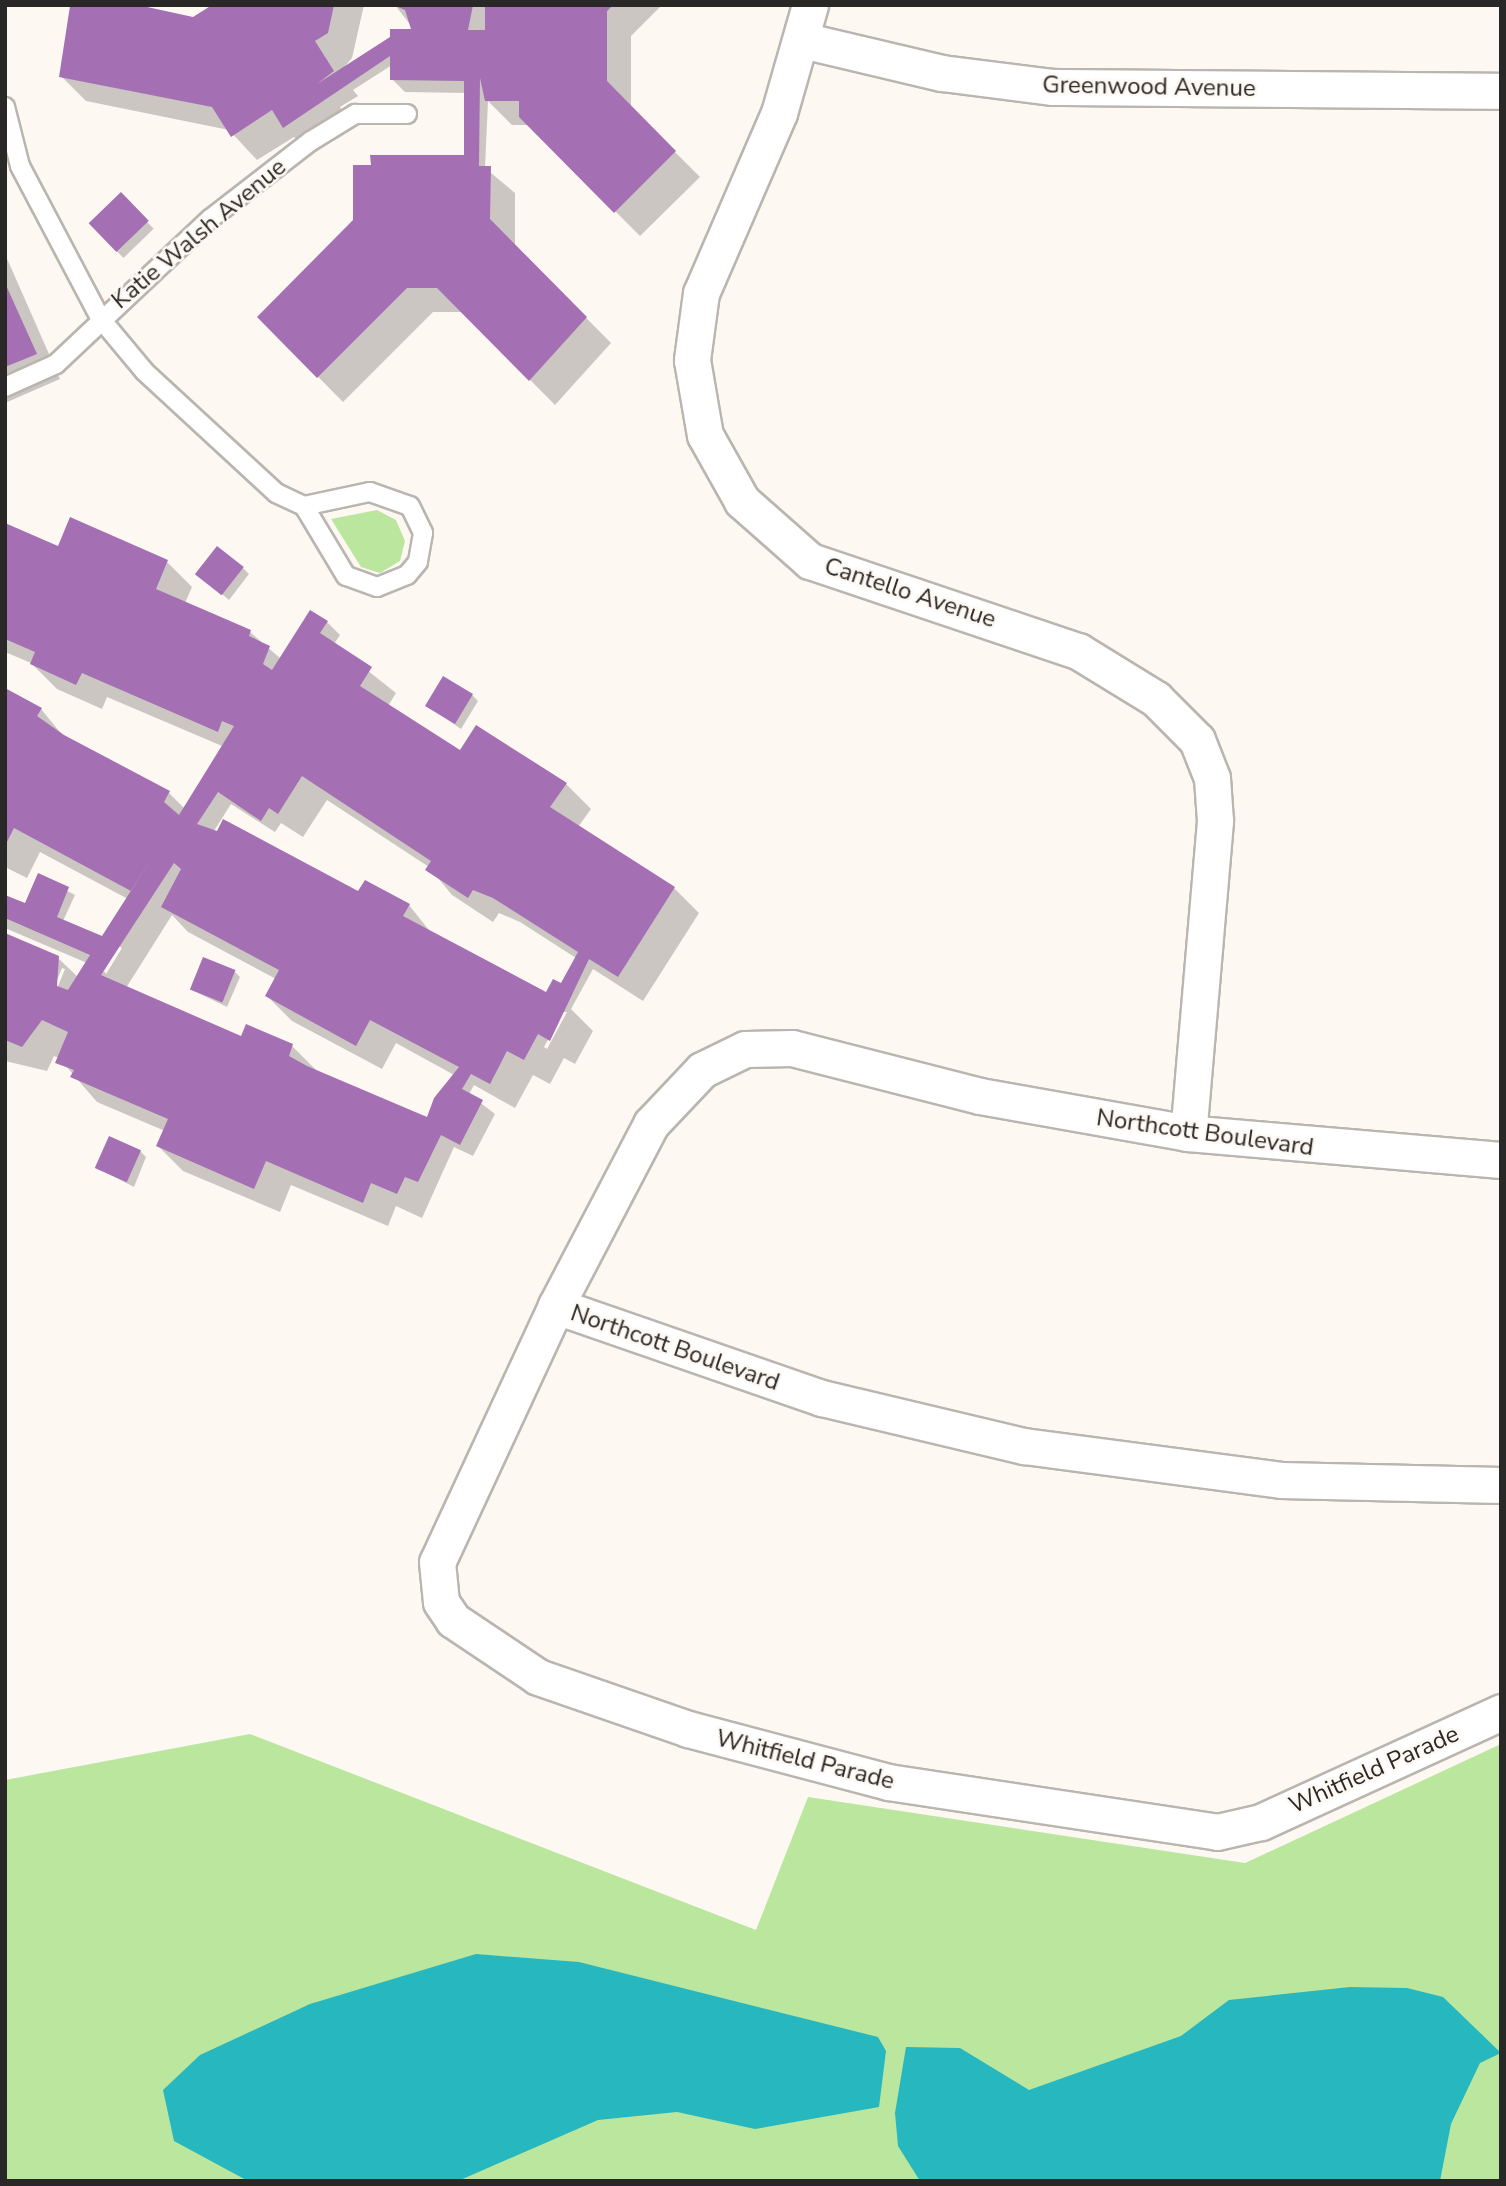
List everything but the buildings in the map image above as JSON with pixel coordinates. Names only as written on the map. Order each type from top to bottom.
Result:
[{"type":"street","name":"Cantello Avenue","points":[[810,5],[802,40],[752,181],[701,293],[693,384],[705,435],[742,501],[810,561],[1078,651],[1156,699],[1197,740],[1212,778],[1215,821],[1188,1133]]},
{"type":"street","name":"Greenwood Avenue","points":[[802,40],[942,73],[1054,87],[1501,91]]},
{"type":"street","name":"Northcott Boulevard","points":[[1501,1160],[1188,1133],[1020,1104],[792,1048],[745,1049],[702,1070],[651,1124],[556,1306],[821,1398],[1024,1446],[1281,1480],[1501,1485]]},
{"type":"street","name":"Whitfield Parade","points":[[556,1306],[437,1562],[441,1602],[453,1620],[538,1677],[675,1725],[888,1782],[1217,1832],[1261,1822],[1501,1712]]},
{"type":"lane","points":[[5,107],[20,166],[100,318],[145,372],[266,484],[304,506],[335,564],[360,584],[393,583],[418,562],[423,533],[398,498],[370,492],[304,506]]},
{"type":"lane","name":"Katie Walsh Avenue","points":[[5,387],[56,364],[100,318],[210,219],[311,141],[355,114],[407,114]]},
{"type":"green space","points":[[377,510],[396,520],[405,541],[400,561],[380,573],[361,567],[331,519]]},
{"type":"green space","points":[[250,1734],[756,1930],[808,1797],[1245,1863],[1501,1744],[1501,2181],[5,2181],[5,1780]]},
{"type":"water","points":[[476,1954],[579,1962],[878,2037],[886,2051],[879,2107],[755,2129],[677,2112],[598,2120],[458,2181],[248,2181],[174,2141],[163,2090],[200,2055],[310,2004]]},
{"type":"water","points":[[1350,1987],[1407,1988],[1443,1997],[1501,2053],[1480,2063],[1451,2124],[1440,2181],[920,2181],[898,2146],[895,2113],[906,2047],[960,2048],[1029,2090],[1181,2036],[1229,2000]]}]
